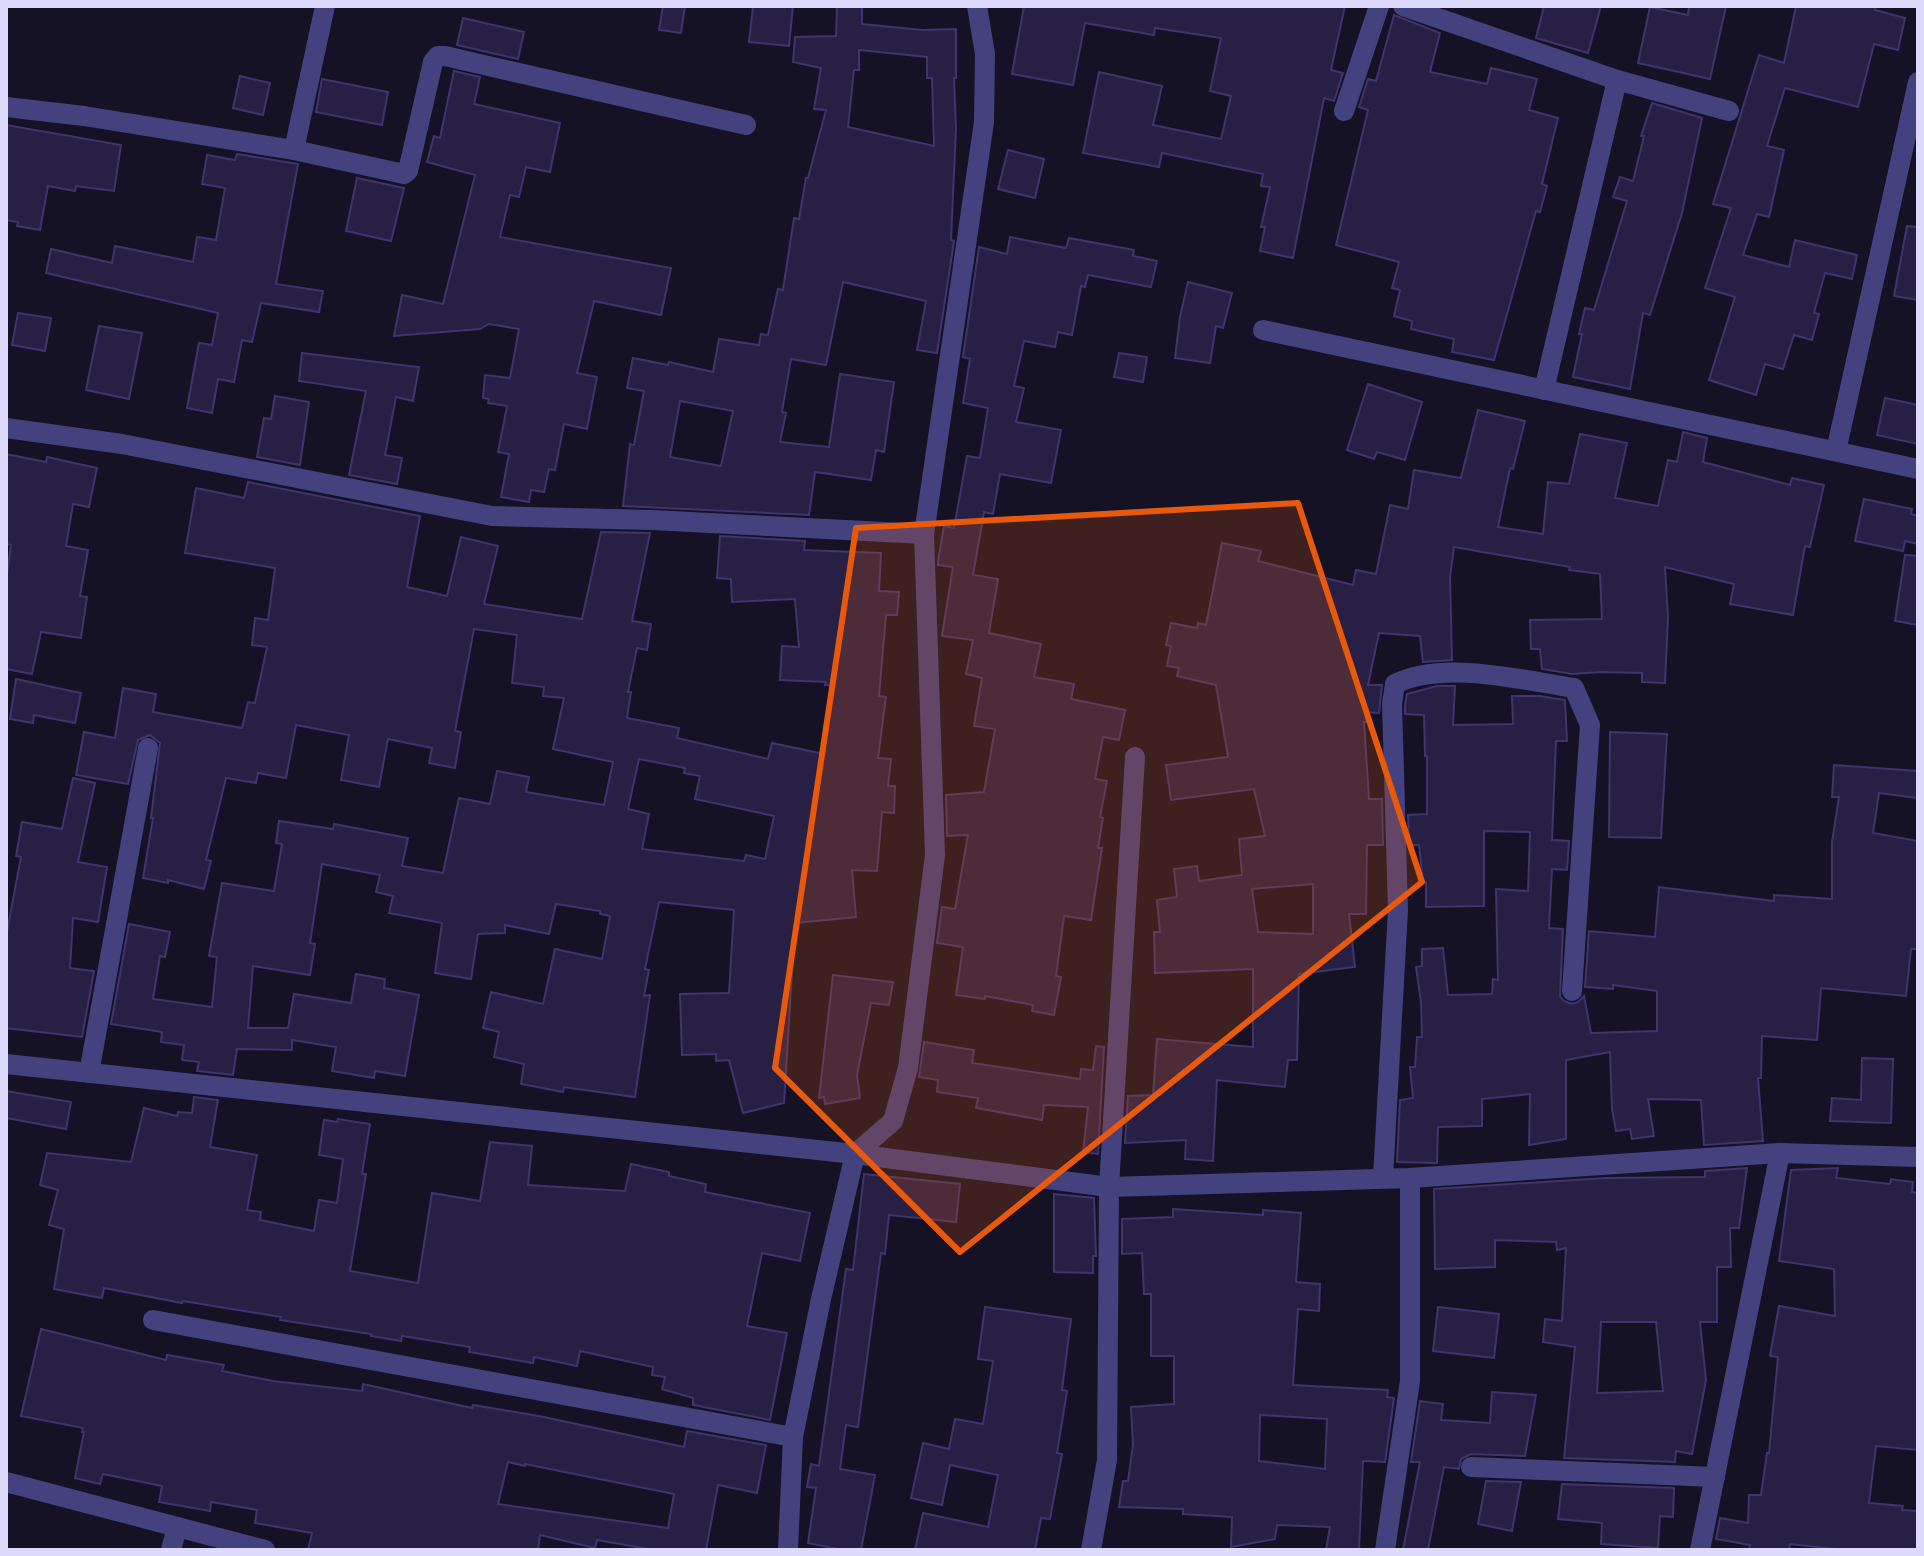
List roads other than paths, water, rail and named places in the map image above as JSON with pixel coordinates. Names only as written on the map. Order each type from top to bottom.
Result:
[{"type":"street","points":[[294,150],[325,6]]},
{"type":"street","points":[[788,1550],[793,1437],[821,1299],[855,1154],[893,1121],[908,1068],[935,855],[924,534],[984,122],[985,54],[977,6]]},
{"type":"street","points":[[1344,111],[1379,6]]},
{"type":"street","points":[[1403,6],[1617,80],[1729,111]]},
{"type":"street","points":[[6,107],[84,116],[294,150],[404,174],[408,171],[433,62],[438,56],[746,125]]},
{"type":"street","points":[[1544,390],[1617,80]]},
{"type":"street","points":[[1836,451],[1918,82]]},
{"type":"street","points":[[1263,330],[1918,469]]},
{"type":"street","points":[[6,428],[122,444],[492,516],[652,520],[924,534]]},
{"type":"street","points":[[1383,1177],[1398,910],[1392,704],[1395,684],[1414,674],[1476,674],[1574,688],[1590,725],[1572,991]]},
{"type":"street","points":[[89,1073],[148,748]]},
{"type":"street","points":[[1091,1550],[1107,1460],[1109,1187],[1135,757]]},
{"type":"street","points":[[6,1064],[855,1154],[1109,1187],[1410,1178],[1780,1153],[1918,1157]]},
{"type":"street","points":[[1700,1550],[1780,1153]]},
{"type":"street","points":[[1385,1550],[1410,1381],[1410,1178]]},
{"type":"street","points":[[153,1320],[793,1437]]},
{"type":"street","points":[[1471,1467],[1715,1477]]},
{"type":"street","points":[[6,1482],[265,1550]]},
{"type":"street","points":[[171,1550],[177,1527]]}]
